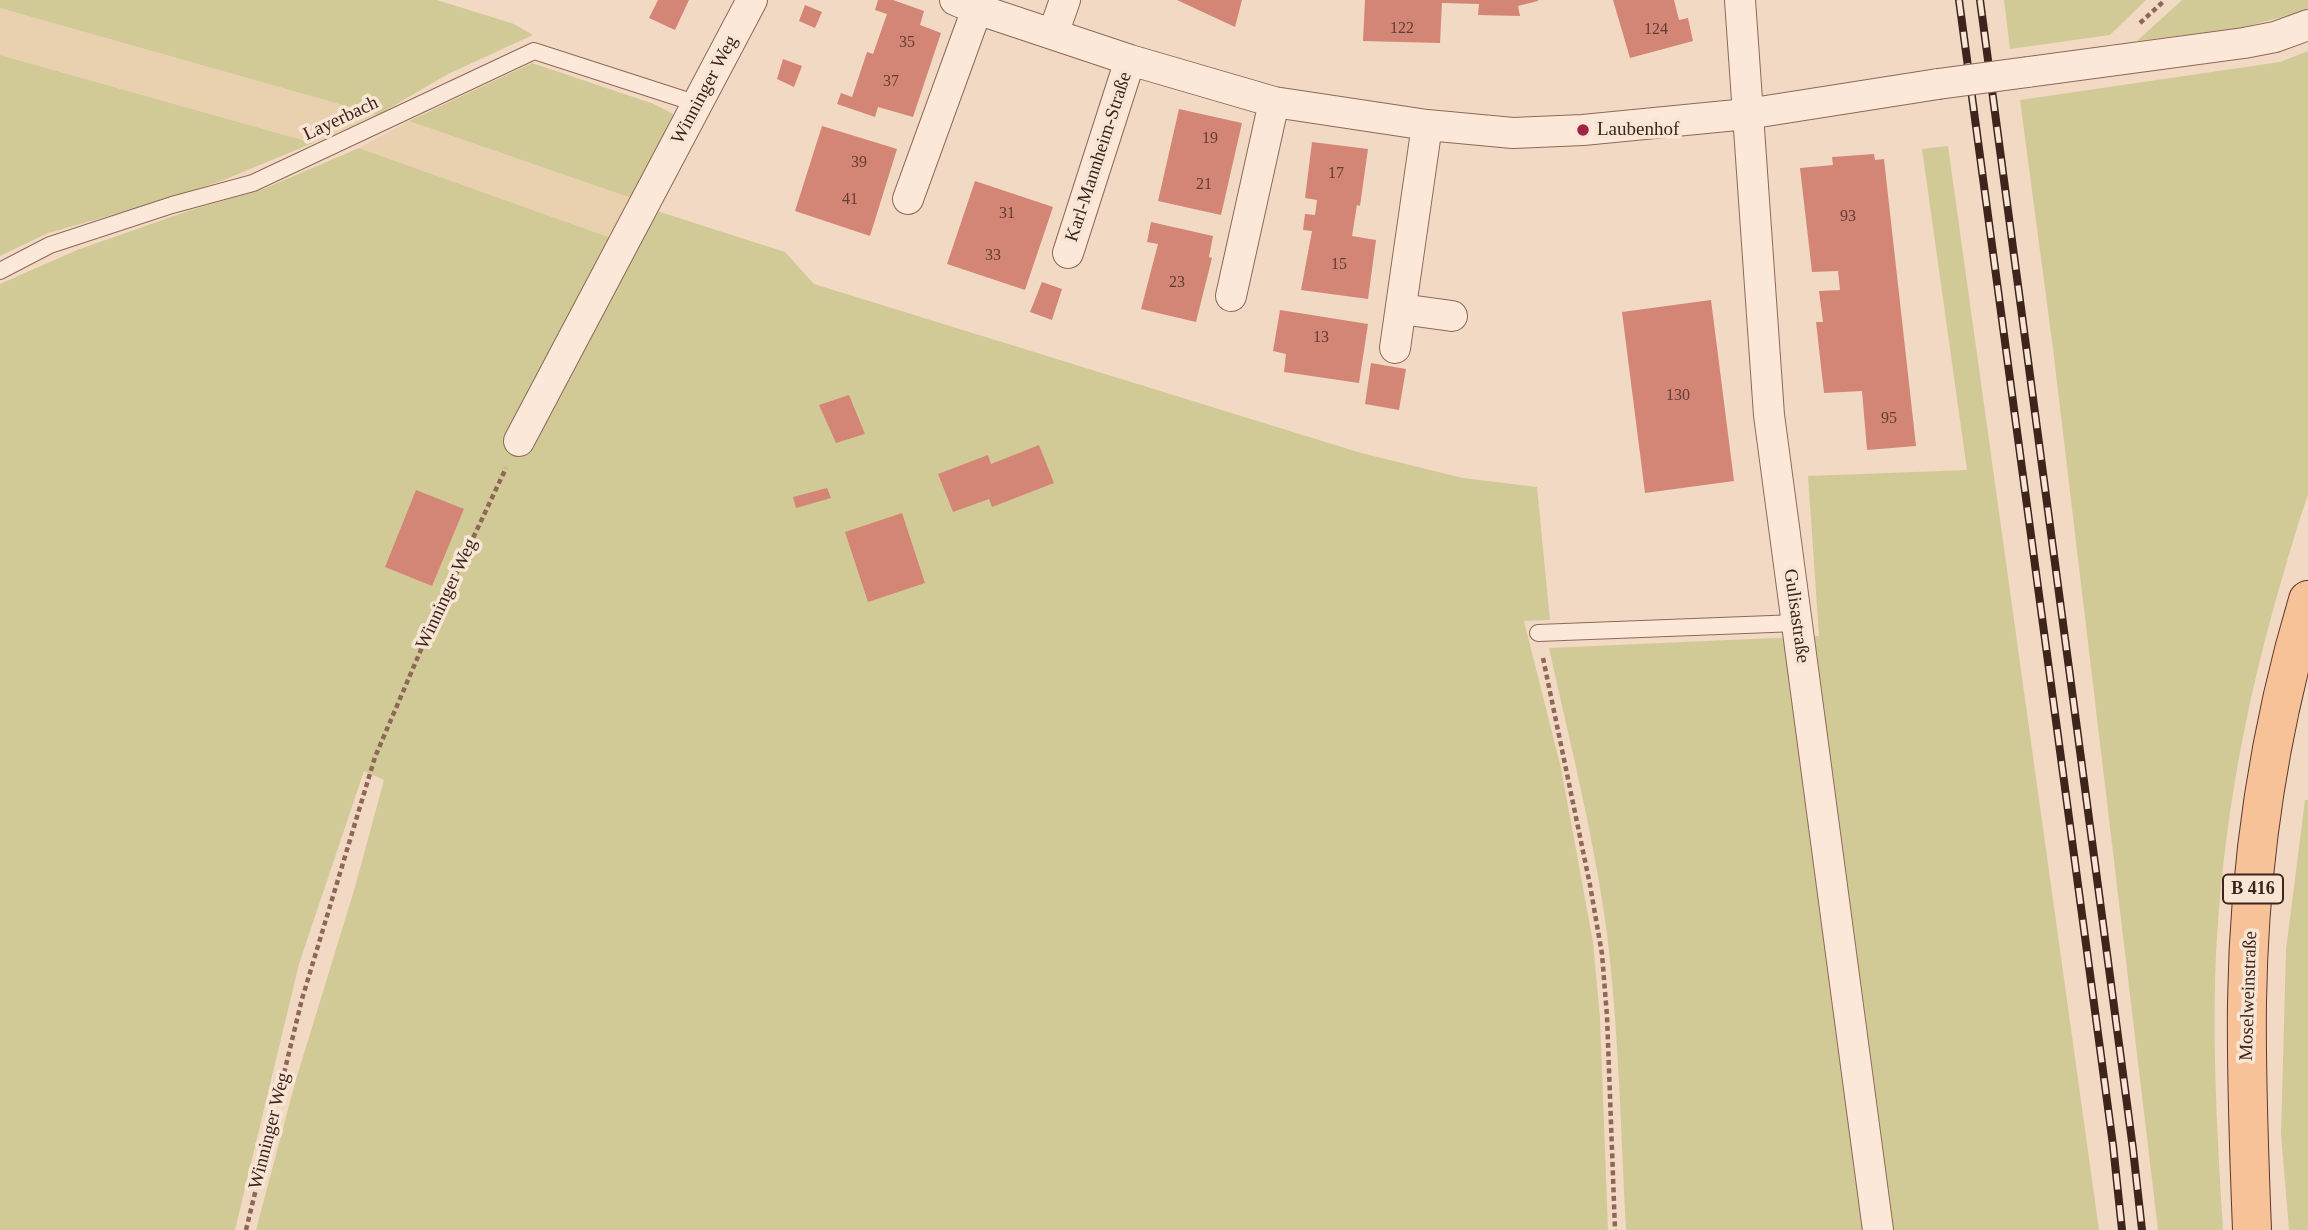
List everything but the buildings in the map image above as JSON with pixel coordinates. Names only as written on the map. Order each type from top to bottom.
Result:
[{"type":"main road","name":"Moselweinstraße","points":[[2252,1230],[2247,1000],[2254,876],[2271,756],[2284,691],[2308,600]]},
{"type":"street","name":"Winninger Weg","points":[[519,441],[752,0]]},
{"type":"street","points":[[1052,34],[1065,0]]},
{"type":"street","name":"Gulisastraße","points":[[1740,0],[1769,415],[1878,1230]]},
{"type":"street","name":"Karl-Mannheim-Straße","points":[[908,199],[966,5],[1130,60],[1274,102],[1427,125],[1513,133],[1583,131],[1747,114],[1938,84],[2244,43],[2275,37],[2308,25]]},
{"type":"street","name":"Karl-Mannheim-Straße","points":[[1069,253],[1130,60]]},
{"type":"street","points":[[1231,296],[1274,102]]},
{"type":"street","points":[[1395,348],[1427,125]]},
{"type":"street","points":[[1401,309],[1452,316]]},
{"type":"lane","name":"Layerbach","points":[[0,271],[50,245],[172,205],[253,183],[534,51],[698,104]]},
{"type":"lane","points":[[1538,633],[1797,623]]},
{"type":"path","name":"Winninger Weg","points":[[246,1230],[302,999],[375,757],[426,638],[519,441]]},
{"type":"path","points":[[1538,633],[1602,954],[1615,1230]]},
{"type":"shaded area","points":[[0,0],[437,0],[514,24],[533,35],[448,74],[378,115],[0,8]]},
{"type":"shaded area","points":[[2004,0],[2146,0],[2110,35],[2010,49]]},
{"type":"shaded area","points":[[2182,0],[2308,0],[2308,8],[2302,12],[2240,28],[2137,41]]},
{"type":"shaded area","points":[[0,8],[378,115],[313,143],[0,55]]},
{"type":"shaded area","points":[[2308,51],[2308,495],[2277,596],[2253,691],[2234,787],[2221,884],[2215,1013],[2216,1106],[2223,1230],[2158,1230],[2053,349],[2020,100],[2280,62]]},
{"type":"shaded area","points":[[0,55],[313,143],[221,181],[48,233],[0,256]]},
{"type":"shaded area","points":[[532,63],[654,104],[673,114],[674,129],[634,199],[409,121]]},
{"type":"shaded area","points":[[409,121],[634,199],[614,239],[359,148]]},
{"type":"shaded area","points":[[1948,146],[2099,1230],[1626,1230],[1617,1055],[1604,912],[1591,836],[1549,648],[1819,636],[1808,476],[1967,470],[1922,149]]},
{"type":"shaded area","points":[[359,148],[614,239],[604,306],[657,211],[785,252],[814,284],[1361,453],[1463,478],[1537,487],[1550,620],[1524,621],[1561,768],[1593,942],[1600,1018],[1608,1230],[256,1230],[295,1083],[355,887],[384,780],[364,771],[299,964],[235,1230],[0,1230],[0,284],[77,250],[191,210],[261,190]]},
{"type":"shaded area","points":[[2305,800],[2308,800],[2308,1230],[2289,1230],[2281,1134],[2286,949]]},
{"type":"railway","points":[[1959,0],[2113,1145],[2122,1230]]},
{"type":"railway","points":[[1980,0],[2142,1230]]},
{"type":"place","name":"Laubenhof","points":[[1583,130]]}]
